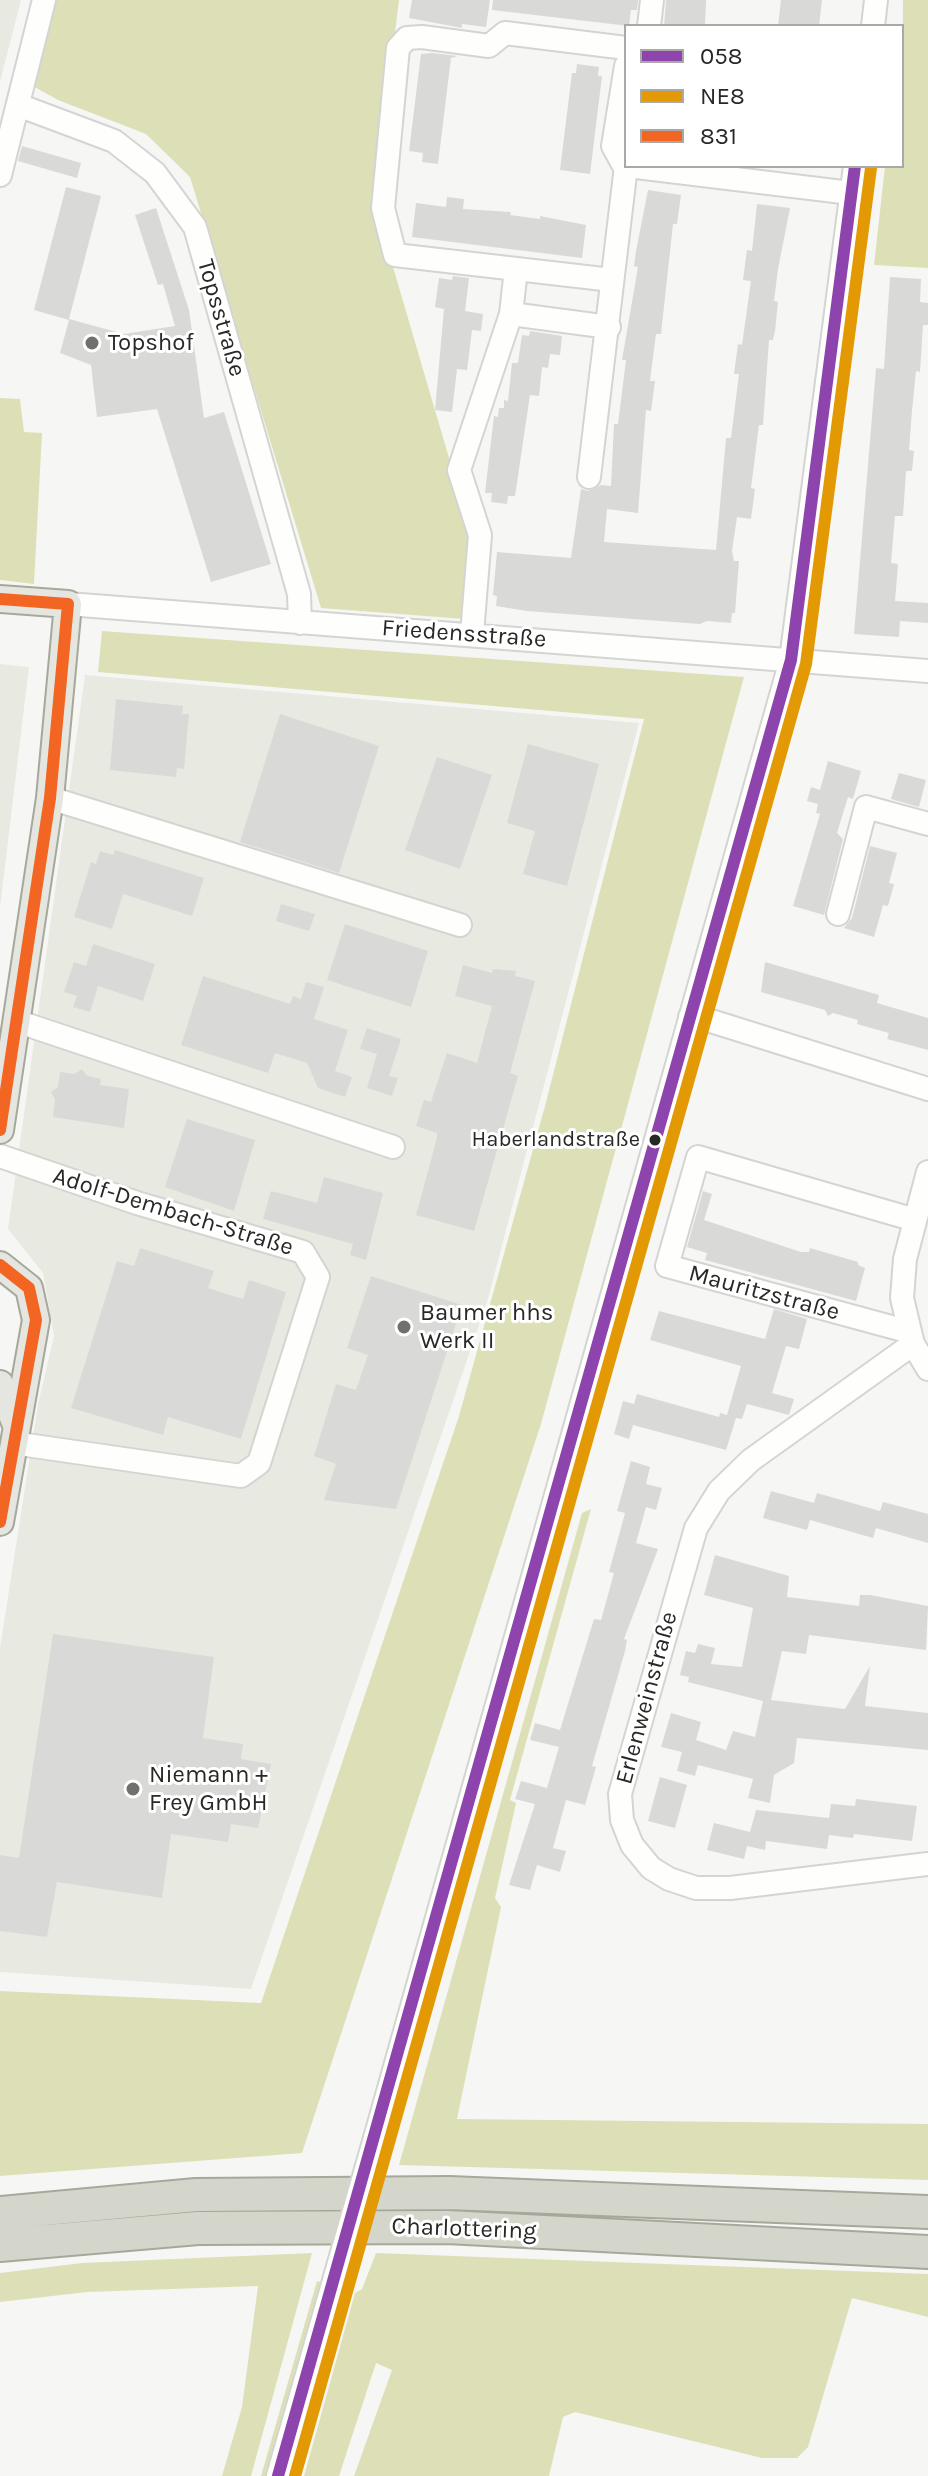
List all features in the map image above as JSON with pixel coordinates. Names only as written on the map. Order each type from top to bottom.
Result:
[{"type":"highway","name":"Charlottering","points":[[0,2213],[196,2195],[449,2193],[928,2212]]},
{"type":"highway","name":"Charlottering","points":[[0,2245],[198,2228],[447,2227],[928,2252]]},
{"type":"main road","name":"Friedensstraße","points":[[0,599],[68,604]]},
{"type":"main road","points":[[0,1130],[50,798],[68,604]]},
{"type":"main road","points":[[0,1265],[29,1288],[36,1320],[0,1522]]},
{"type":"main road","points":[[0,1280],[29,1288]]},
{"type":"main road","points":[[14,1434],[0,1381],[29,1367]]},
{"type":"street","points":[[0,175],[44,0]]},
{"type":"street","points":[[649,24],[652,0]]},
{"type":"street","points":[[873,24],[876,0]]},
{"type":"street","points":[[612,280],[395,255],[383,208],[398,48],[407,38],[422,37],[489,46],[505,33],[624,48]]},
{"type":"street","points":[[624,78],[613,146],[624,163]]},
{"type":"street","name":"Topsstraße","points":[[18,105],[114,141],[155,173],[195,227],[299,594],[300,623]]},
{"type":"street","points":[[589,477],[626,168]]},
{"type":"street","points":[[643,168],[851,193]]},
{"type":"street","points":[[278,2476],[791,660],[855,168]]},
{"type":"street","points":[[472,634],[480,535],[459,470],[511,314],[516,269]]},
{"type":"street","points":[[511,314],[609,327]]},
{"type":"street","name":"Friedensstraße","points":[[68,604],[928,671]]},
{"type":"street","points":[[50,798],[460,925]]},
{"type":"street","points":[[838,914],[866,807],[928,824]]},
{"type":"street","points":[[690,1017],[928,1089]]},
{"type":"street","points":[[16,1021],[393,1147]]},
{"type":"street","name":"Adolf-Dembach-Straße","points":[[0,1156],[137,1203],[303,1252],[318,1277],[259,1463],[241,1476],[14,1434]]},
{"type":"street","name":"Mauritzstraße","points":[[912,1338],[667,1266],[698,1157],[915,1220]]},
{"type":"street","points":[[928,1172],[905,1259],[902,1298],[912,1338],[928,1369]]},
{"type":"street","name":"Erlenweinstraße","points":[[912,1338],[751,1460],[719,1491],[696,1528],[620,1794],[622,1820],[632,1845],[651,1868],[669,1879],[696,1888],[730,1888],[928,1864]]},
{"type":"shaded area","points":[[0,0],[21,0],[0,82]]},
{"type":"shaded area","points":[[0,664],[29,667],[0,908]]},
{"type":"shaded area","points":[[85,675],[639,723],[488,1299],[251,1989],[0,1972],[0,1648],[38,1404],[54,1336],[43,1273],[8,1229]]},
{"type":"green space","points":[[51,0],[399,0],[374,202],[471,533],[464,619],[321,608],[190,177],[146,134],[58,100],[31,85]]},
{"type":"green space","points":[[903,0],[928,0],[928,268],[874,265],[885,168],[904,168]]},
{"type":"green space","points":[[0,398],[20,399],[24,432],[42,433],[34,584],[0,580]]},
{"type":"green space","points":[[102,631],[744,677],[541,1424],[302,2153],[0,2176],[0,1991],[261,2003],[459,1416],[545,1106],[644,719],[98,672]]},
{"type":"green space","points":[[591,1509],[510,1800],[516,1803],[495,1898],[501,1907],[457,2119],[928,2124],[928,2180],[399,2165],[582,1513]]},
{"type":"green space","points":[[312,2253],[251,2476],[222,2476],[242,2407],[258,2286],[87,2292],[0,2302],[0,2273],[82,2263]]},
{"type":"green space","points":[[376,2253],[928,2274],[928,2317],[852,2298],[808,2447],[797,2458],[762,2458],[575,2412],[563,2417],[549,2476],[354,2476],[392,2370],[376,2363],[339,2476],[304,2476],[355,2293],[362,2289]]},
{"type":"green space","points":[[317,2281],[321,2282],[266,2476],[261,2476]]},
{"type":"green space","points":[[345,2282],[350,2282],[295,2476],[291,2476]]},
{"type":"building","points":[[412,0],[490,0],[486,27],[462,24],[462,28],[409,18]]},
{"type":"building","points":[[493,0],[638,0],[637,10],[631,10],[629,24],[624,25],[492,10]]},
{"type":"building","points":[[666,0],[706,0],[705,24],[664,24]]},
{"type":"building","points":[[781,0],[822,0],[819,24],[778,24]]},
{"type":"building","points":[[421,54],[458,56],[451,58],[438,164],[422,162],[423,153],[409,151]]},
{"type":"building","points":[[577,64],[599,67],[598,76],[602,76],[590,174],[560,170],[572,73],[576,73]]},
{"type":"building","points":[[22,146],[81,163],[77,178],[18,161]]},
{"type":"building","points":[[66,187],[101,196],[69,319],[124,334],[175,326],[163,284],[158,285],[135,215],[156,208],[189,310],[204,418],[224,412],[271,564],[211,582],[157,409],[97,417],[91,365],[60,353],[69,320],[34,310]]},
{"type":"building","points":[[648,190],[681,195],[677,224],[673,224],[661,334],[656,334],[650,381],[655,381],[651,411],[646,410],[638,513],[607,509],[604,542],[716,550],[726,438],[731,438],[739,374],[734,374],[738,344],[742,345],[751,281],[743,280],[747,250],[752,251],[757,204],[790,208],[774,301],[778,302],[775,331],[773,340],[769,340],[763,425],[759,425],[751,488],[755,489],[751,519],[737,517],[732,551],[734,561],[739,561],[735,613],[732,613],[731,623],[707,621],[700,624],[496,606],[497,596],[493,595],[497,552],[571,558],[581,489],[588,491],[601,485],[611,486],[614,424],[618,424],[626,360],[622,360],[638,267],[634,266],[636,251]]},
{"type":"building","points":[[447,197],[464,199],[463,209],[511,212],[510,215],[540,219],[540,216],[586,225],[582,258],[412,237],[416,203],[446,207]]},
{"type":"building","points":[[453,276],[469,278],[465,311],[483,314],[481,331],[472,330],[467,370],[457,369],[452,412],[435,410],[444,309],[435,307],[439,278],[452,280]]},
{"type":"building","points":[[890,277],[921,279],[920,302],[928,303],[928,325],[923,325],[920,372],[916,371],[912,411],[909,450],[914,451],[912,471],[906,471],[903,516],[895,516],[891,563],[898,564],[895,601],[928,603],[928,623],[900,621],[899,637],[854,634],[876,368],[884,369]]},
{"type":"building","points":[[530,331],[562,336],[560,355],[550,354],[548,368],[542,367],[539,396],[530,395],[515,496],[508,496],[507,504],[491,502],[492,493],[485,493],[494,416],[498,417],[499,408],[504,408],[504,400],[508,401],[512,363],[518,363],[522,335],[529,336]]},
{"type":"building","points":[[116,699],[183,706],[182,714],[189,714],[184,769],[177,768],[176,777],[110,770]]},
{"type":"building","points":[[280,714],[379,746],[339,873],[240,842]]},
{"type":"building","points":[[528,744],[599,764],[567,886],[523,874],[535,831],[507,823]]},
{"type":"building","points":[[437,757],[492,775],[460,869],[405,850]]},
{"type":"building","points":[[828,761],[861,771],[853,799],[848,797],[837,833],[843,839],[824,915],[793,906],[820,814],[816,813],[818,804],[807,801],[811,787],[820,790]]},
{"type":"building","points":[[899,773],[926,780],[919,807],[891,799]]},
{"type":"building","points":[[870,846],[897,853],[889,883],[894,884],[888,906],[883,905],[874,937],[844,928],[852,918]]},
{"type":"building","points":[[115,850],[204,878],[192,916],[123,894],[112,929],[74,917],[91,862],[96,864],[100,851],[113,855]]},
{"type":"building","points":[[281,904],[315,914],[309,931],[276,921]]},
{"type":"building","points":[[345,924],[428,951],[411,1007],[327,980]]},
{"type":"building","points":[[93,944],[155,964],[143,1001],[98,986],[90,1012],[73,1007],[77,996],[64,992],[74,962],[86,966]]},
{"type":"building","points":[[765,962],[879,995],[877,1003],[928,1018],[928,1050],[887,1039],[889,1033],[857,1024],[858,1020],[833,1013],[828,1016],[825,1010],[761,992]]},
{"type":"building","points":[[463,965],[492,973],[493,969],[516,971],[515,976],[535,981],[510,1073],[518,1076],[474,1231],[416,1215],[437,1138],[437,1133],[416,1126],[424,1100],[431,1102],[447,1053],[477,1063],[492,1006],[455,996]]},
{"type":"building","points":[[203,976],[290,1004],[293,996],[301,999],[306,982],[324,987],[314,1019],[348,1030],[335,1071],[352,1077],[345,1097],[318,1088],[307,1063],[275,1053],[268,1073],[181,1045]]},
{"type":"building","points":[[367,1028],[401,1039],[389,1076],[398,1078],[392,1096],[367,1088],[377,1054],[360,1049]]},
{"type":"building","points":[[82,1069],[86,1075],[101,1079],[100,1085],[129,1089],[124,1128],[53,1117],[55,1099],[51,1092],[58,1087],[60,1072],[75,1074]]},
{"type":"building","points":[[187,1119],[255,1140],[234,1211],[165,1187]]},
{"type":"building","points":[[324,1177],[383,1193],[366,1260],[350,1255],[353,1244],[263,1219],[271,1191],[317,1203]]},
{"type":"building","points":[[703,1191],[712,1194],[704,1220],[801,1252],[809,1252],[810,1248],[858,1262],[865,1268],[856,1301],[705,1260],[707,1253],[687,1247]]},
{"type":"building","points":[[140,1248],[214,1271],[208,1288],[226,1294],[243,1299],[249,1280],[286,1292],[241,1439],[168,1417],[163,1435],[71,1408],[117,1261],[134,1266]]},
{"type":"building","points":[[371,1276],[462,1305],[396,1509],[324,1500],[336,1464],[314,1456],[336,1384],[356,1390],[368,1355],[347,1348]]},
{"type":"building","points":[[774,1309],[807,1319],[799,1349],[786,1346],[772,1393],[794,1399],[789,1415],[747,1404],[742,1419],[736,1418],[726,1450],[633,1425],[629,1439],[614,1434],[623,1401],[634,1404],[637,1394],[719,1417],[720,1413],[727,1415],[741,1366],[650,1340],[659,1311],[765,1339]]},
{"type":"building","points":[[631,1461],[650,1467],[646,1484],[662,1488],[656,1510],[646,1507],[636,1543],[658,1549],[624,1639],[627,1640],[625,1651],[592,1766],[596,1767],[585,1805],[566,1800],[553,1848],[566,1851],[560,1872],[537,1865],[530,1890],[509,1885],[535,1804],[515,1799],[521,1781],[547,1788],[559,1747],[530,1740],[535,1723],[560,1730],[594,1619],[601,1620],[614,1573],[609,1572],[625,1513],[617,1511]]},
{"type":"building","points":[[771,1491],[814,1503],[817,1493],[880,1511],[883,1502],[928,1514],[928,1543],[876,1528],[873,1538],[810,1520],[807,1530],[763,1518]]},
{"type":"building","points":[[715,1555],[789,1576],[787,1597],[859,1606],[860,1595],[870,1595],[928,1606],[926,1650],[809,1635],[806,1654],[782,1651],[771,1700],[845,1709],[870,1666],[865,1706],[928,1713],[928,1750],[797,1738],[794,1763],[774,1775],[770,1803],[748,1798],[753,1779],[698,1765],[695,1776],[677,1771],[682,1752],[661,1747],[671,1713],[701,1722],[696,1740],[726,1750],[733,1731],[755,1737],[763,1701],[688,1682],[689,1677],[680,1675],[686,1651],[695,1653],[698,1644],[715,1648],[711,1664],[742,1667],[753,1608],[704,1595]]},
{"type":"building","name":"Niemann + Frey GmbH","points":[[53,1634],[214,1657],[203,1738],[243,1744],[241,1759],[271,1764],[258,1828],[231,1824],[228,1842],[171,1834],[162,1898],[57,1882],[47,1937],[0,1931],[0,1855],[19,1858]]},
{"type":"building","points":[[660,1777],[687,1785],[675,1828],[648,1821]]},
{"type":"building","points":[[856,1799],[917,1806],[912,1841],[854,1834],[853,1838],[829,1835],[827,1849],[766,1841],[765,1850],[747,1846],[744,1859],[707,1850],[714,1823],[750,1832],[756,1810],[829,1818],[831,1804],[855,1806]]},
{"type":"transit line","name":"058","points":[[278,2476],[791,660],[855,168]]},
{"type":"transit line","name":"NE8","points":[[295,2476],[806,664],[871,168]]},
{"type":"transit line","name":"831","points":[[0,599],[68,604]]},
{"type":"transit line","name":"831","points":[[0,1130],[50,798],[68,604]]},
{"type":"transit line","name":"831","points":[[0,1265],[29,1288],[36,1320],[0,1522]]},
{"type":"place","name":"Topshof","points":[[92,343]]},
{"type":"place","name":"Haberlandstraße","points":[[655,1140]]},
{"type":"place","name":"Baumer hhs Werk II","points":[[404,1327]]},
{"type":"place","name":"Niemann + Frey GmbH","points":[[133,1789]]}]
